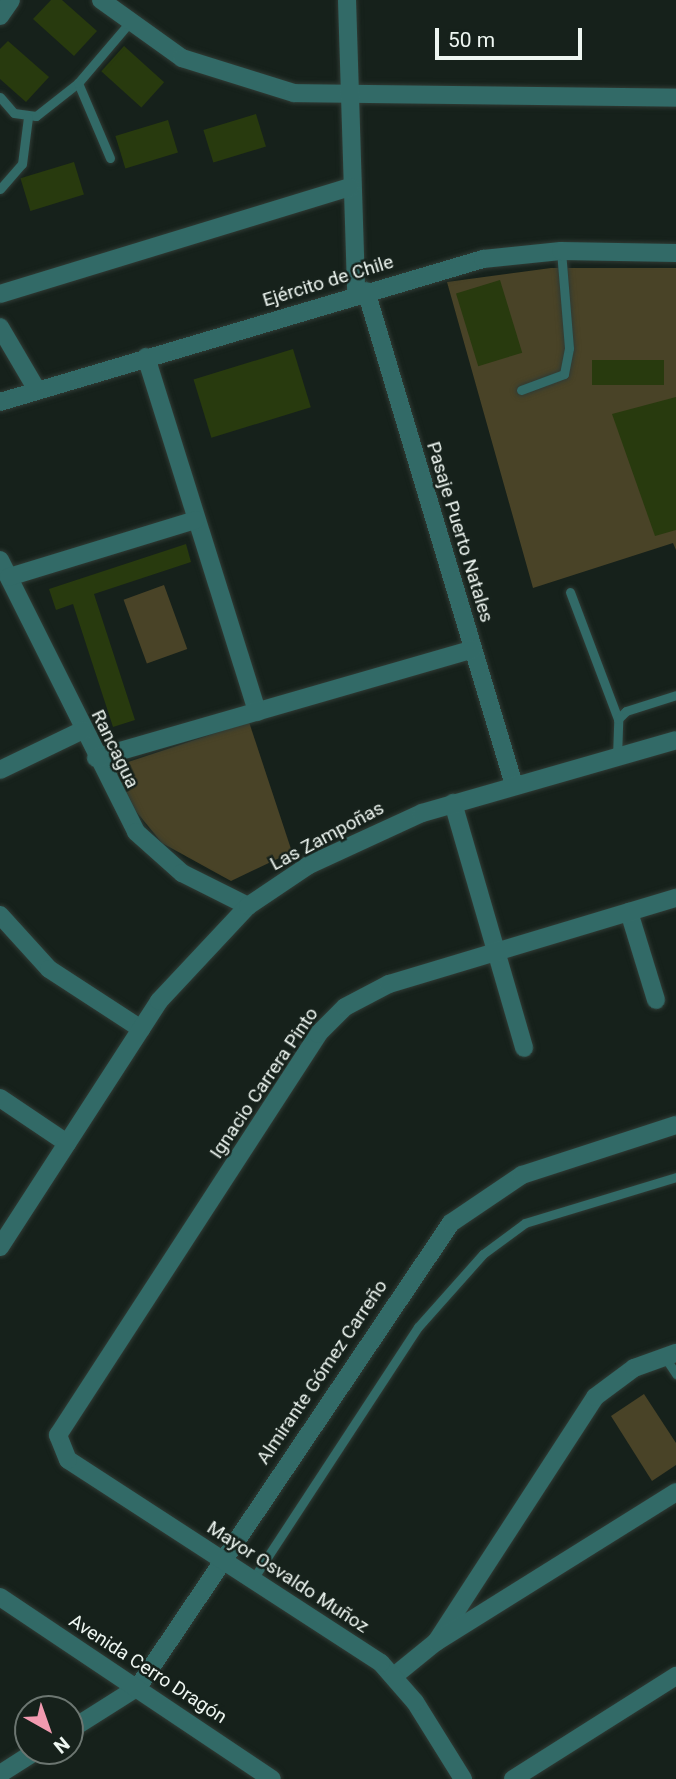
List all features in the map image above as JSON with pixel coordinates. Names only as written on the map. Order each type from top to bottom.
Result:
[{"type":"street","points":[[0,16],[11,0]]},
{"type":"street","points":[[101,0],[129,23],[182,58],[240,81],[349,96],[676,98]]},
{"type":"street","name":"Pasaje Puerto Natales","points":[[347,0],[350,187],[361,292],[514,785]]},
{"type":"street","points":[[0,294],[350,187]]},
{"type":"street","name":"Ejército de Chile","points":[[0,401],[361,292],[483,259],[561,251],[676,253]]},
{"type":"street","points":[[0,327],[37,390]]},
{"type":"street","points":[[146,357],[257,712]]},
{"type":"street","points":[[9,577],[196,520]]},
{"type":"street","name":"Rancagua","points":[[0,560],[127,820],[151,849],[248,906]]},
{"type":"street","points":[[96,758],[473,649]]},
{"type":"street","points":[[0,770],[83,730]]},
{"type":"street","name":"Las Zampoñas","points":[[0,1247],[141,1028],[200,951],[248,906],[346,845],[453,803],[676,740]]},
{"type":"street","points":[[453,803],[524,1048]]},
{"type":"street","name":"Ignacio Carrera Pinto","points":[[58,1444],[61,1426],[330,1019],[373,990],[676,898]]},
{"type":"street","points":[[629,912],[656,1000]]},
{"type":"street","points":[[0,915],[49,968],[141,1028]]},
{"type":"street","points":[[0,1098],[67,1143]]},
{"type":"street","name":"Almirante Gómez Carreño","points":[[84,1721],[138,1687],[451,1223],[522,1175],[676,1125]]},
{"type":"street","points":[[436,1642],[585,1409],[620,1376],[670,1355]]},
{"type":"street","name":"Mayor Osvaldo Muñoz","points":[[58,1444],[68,1460],[253,1579],[394,1676],[463,1779]]},
{"type":"street","points":[[394,1676],[436,1642],[676,1492]]},
{"type":"street","name":"Avenida Cerro Dragón","points":[[0,1597],[272,1779]]},
{"type":"street","points":[[513,1779],[676,1676]]},
{"type":"lane","points":[[0,189],[22,164],[28,117],[78,83],[129,23]]},
{"type":"lane","points":[[78,83],[110,158]]},
{"type":"lane","points":[[0,97],[28,117]]},
{"type":"lane","points":[[522,390],[565,374],[569,348],[561,251]]},
{"type":"lane","points":[[570,592],[618,719],[617,757]]},
{"type":"lane","points":[[618,719],[635,706],[676,695]]},
{"type":"lane","points":[[253,1579],[418,1326],[483,1254],[525,1223],[676,1177]]},
{"type":"lane","points":[[670,1355],[676,1374]]},
{"type":"shaded area","points":[[551,268],[676,268],[676,550],[673,543],[533,588],[447,282]]},
{"type":"shaded area","points":[[164,585],[187,649],[147,664],[124,600]]},
{"type":"shaded area","points":[[249,722],[292,852],[231,881],[162,843],[130,804],[113,767]]},
{"type":"shaded area","points":[[644,1394],[676,1443],[676,1465],[652,1481],[611,1416]]},
{"type":"building","points":[[51,0],[62,0],[97,31],[74,56],[33,19]]},
{"type":"building","points":[[8,41],[49,77],[26,102],[0,79],[0,49]]},
{"type":"building","points":[[124,46],[164,82],[141,107],[101,71]]},
{"type":"building","points":[[256,114],[266,147],[213,163],[203,130]]},
{"type":"building","points":[[168,120],[178,153],[125,169],[115,136]]},
{"type":"building","points":[[74,162],[84,195],[30,211],[20,178]]},
{"type":"building","points":[[500,280],[522,353],[478,366],[456,293]]},
{"type":"building","points":[[293,349],[311,407],[211,438],[194,379]]},
{"type":"building","points":[[592,360],[664,360],[664,385],[592,385]]},
{"type":"building","points":[[676,397],[676,530],[655,536],[612,414]]},
{"type":"building","points":[[186,544],[191,562],[94,594],[135,720],[113,727],[73,604],[56,610],[49,589]]}]
